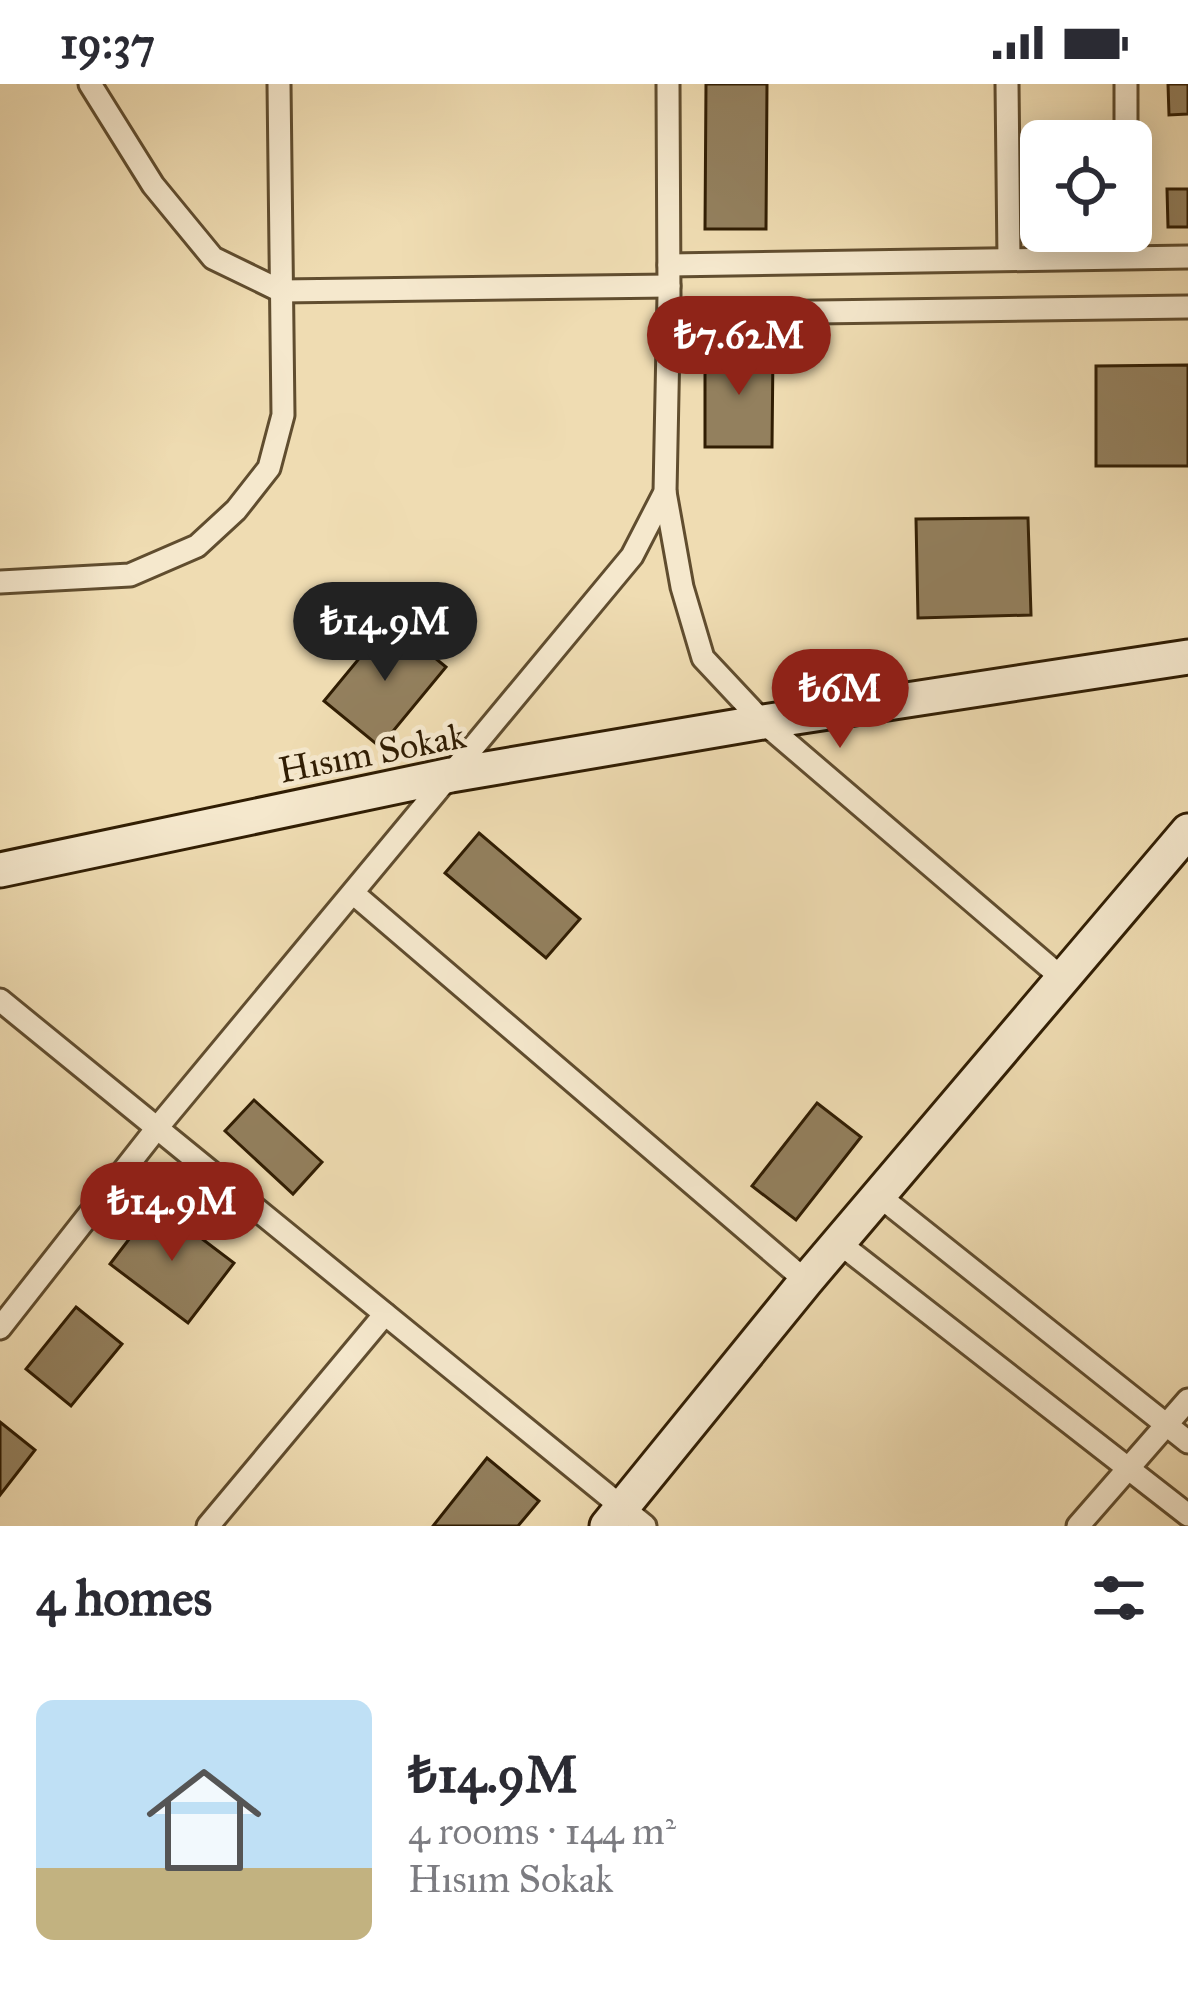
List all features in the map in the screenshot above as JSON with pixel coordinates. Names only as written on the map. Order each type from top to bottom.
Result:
[{"type":"street","points":[[90,84],[153,184],[213,257],[281,291],[1009,260],[1188,257]]},
{"type":"street","points":[[0,582],[130,575],[197,546],[236,510],[269,468],[283,416],[279,84]]},
{"type":"street","points":[[668,84],[664,492],[682,587],[703,658],[763,722],[1062,978]]},
{"type":"street","points":[[1007,84],[1009,260]]},
{"type":"street","points":[[1126,84],[1126,120]]},
{"type":"street","points":[[1126,252],[1126,257]]},
{"type":"street","points":[[669,314],[1188,307]]},
{"type":"street","points":[[0,1328],[158,1128],[632,556],[664,492]]},
{"type":"street","name":"Hısım Sokak","points":[[0,869],[451,775],[1188,657]]},
{"type":"street","points":[[0,1000],[385,1314],[625,1520],[806,1281],[1188,831]]},
{"type":"street","points":[[353,892],[806,1281]]},
{"type":"street","points":[[878,1195],[1188,1442]]},
{"type":"street","points":[[838,1242],[1188,1515]]},
{"type":"street","points":[[208,1526],[385,1314]]},
{"type":"street","points":[[1078,1526],[1188,1400]]},
{"type":"building","points":[[706,84],[767,84],[766,229],[705,229]]},
{"type":"building","points":[[1168,84],[1188,84],[1188,114],[1169,115]]},
{"type":"building","points":[[1167,189],[1188,189],[1188,227],[1168,227]]},
{"type":"building","points":[[705,349],[773,350],[772,447],[705,447]]},
{"type":"building","points":[[1188,365],[1188,466],[1096,466],[1096,366]]},
{"type":"building","points":[[1028,518],[1031,615],[918,618],[916,519]]},
{"type":"building","points":[[390,621],[446,667],[380,747],[324,701]]},
{"type":"building","points":[[479,833],[580,919],[546,958],[445,873]]},
{"type":"building","points":[[254,1100],[322,1162],[293,1194],[225,1131]]},
{"type":"building","points":[[817,1103],[861,1137],[796,1220],[752,1186]]},
{"type":"building","points":[[156,1204],[234,1263],[188,1323],[110,1264]]},
{"type":"building","points":[[76,1307],[122,1344],[71,1406],[26,1369]]},
{"type":"building","points":[[0,1422],[35,1450],[0,1495]]},
{"type":"building","points":[[487,1458],[539,1501],[518,1526],[433,1526]]}]
